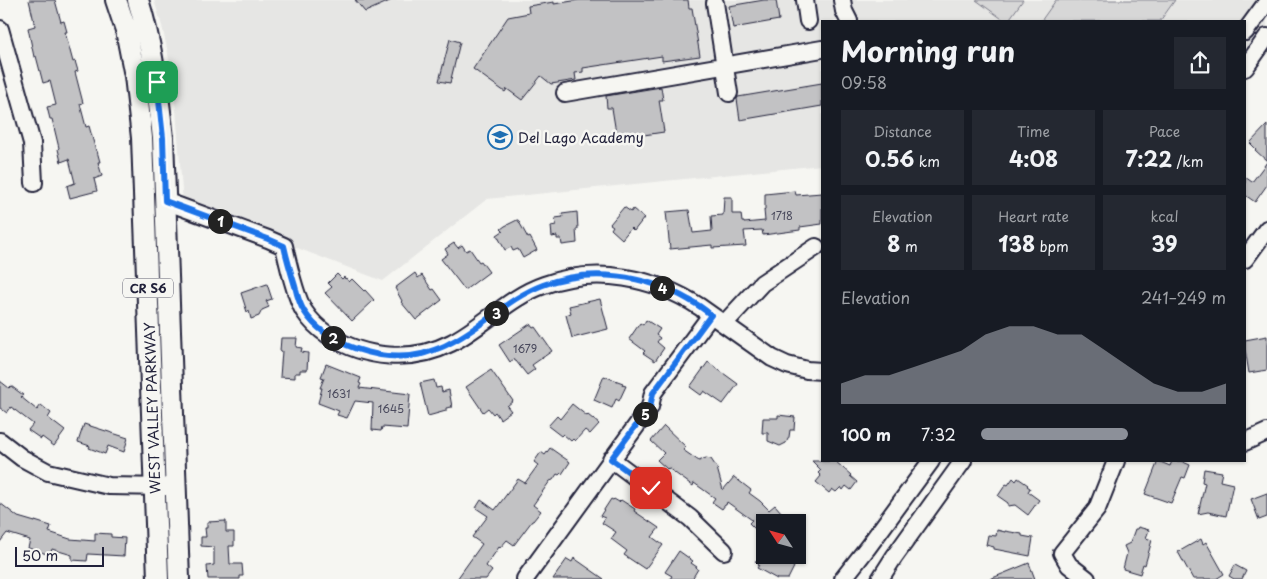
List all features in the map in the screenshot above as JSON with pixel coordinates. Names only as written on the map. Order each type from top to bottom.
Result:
[{"type":"main road","name":"WEST VALLEY PARKWAY","points":[[116,0],[126,30],[135,76],[142,138],[158,579]]},
{"type":"main road","name":"WEST VALLEY PARKWAY","points":[[138,0],[144,19],[157,82],[163,138],[179,579]]},
{"type":"street","points":[[805,0],[808,21]]},
{"type":"street","points":[[842,0],[848,20]]},
{"type":"street","points":[[1246,31],[1267,2]]},
{"type":"street","points":[[714,3],[728,93]]},
{"type":"street","points":[[0,29],[5,62],[32,143],[34,183]]},
{"type":"street","points":[[1246,67],[1267,38]]},
{"type":"street","points":[[565,93],[821,49]]},
{"type":"street","points":[[165,201],[284,246],[299,302],[310,319],[324,332],[338,341],[371,354],[387,356],[421,354],[451,343],[521,295],[544,285],[585,276],[610,276],[635,280],[672,292],[689,300],[772,358],[787,365],[821,371]]},
{"type":"street","points":[[1246,257],[1267,229]]},
{"type":"street","points":[[525,579],[650,407],[653,393],[718,320],[762,283],[816,246]]},
{"type":"street","points":[[1246,442],[1267,432]]},
{"type":"street","points":[[0,441],[22,458],[48,472],[109,486],[176,487]]},
{"type":"street","points":[[611,459],[690,518],[724,551]]},
{"type":"street","points":[[842,579],[930,462]]},
{"type":"street","points":[[880,579],[962,462]]},
{"type":"street","points":[[1087,579],[1069,565],[1062,553],[1097,509],[1116,462]]},
{"type":"shaded area","name":"Del Lago Academy","points":[[154,0],[1267,0],[1267,44],[1246,73],[1246,20],[821,20],[821,165],[487,199],[383,281],[183,204],[176,109],[162,26]]},
{"type":"shaded area","points":[[976,0],[1023,0],[1009,20],[1004,20]]},
{"type":"shaded area","points":[[1056,0],[1175,0],[1161,20],[1042,20]]},
{"type":"building","points":[[29,0],[55,0],[61,22],[64,21],[73,62],[75,61],[78,71],[75,72],[83,103],[80,104],[86,127],[89,126],[100,162],[98,162],[102,176],[94,179],[97,191],[70,198],[67,186],[75,183],[69,159],[61,162],[52,119],[50,119],[47,107],[56,105],[50,81],[43,83],[36,56],[34,57],[28,28],[35,26]]},
{"type":"building","points":[[355,0],[392,0],[365,12]]},
{"type":"building","points":[[579,0],[688,0],[689,8],[692,8],[700,56],[662,61],[662,56],[583,68],[583,72],[575,73],[576,80],[551,84],[541,76],[522,100],[507,89],[505,92],[473,69],[508,17],[529,13],[528,6]]},
{"type":"building","points":[[764,0],[776,0],[779,20],[733,28],[729,6]]},
{"type":"building","points":[[450,39],[460,42],[450,83],[439,81]]},
{"type":"building","points":[[821,83],[821,106],[740,120],[738,97]]},
{"type":"building","points":[[661,87],[663,100],[659,100],[664,132],[617,139],[612,108],[607,108],[606,96]]},
{"type":"building","points":[[1267,125],[1267,161],[1250,143]]},
{"type":"building","points":[[1267,162],[1267,185],[1255,202],[1246,196],[1246,178],[1252,182]]},
{"type":"building","points":[[795,191],[796,195],[821,193],[821,224],[800,227],[800,230],[763,235],[762,230],[744,231],[746,246],[712,248],[712,245],[670,249],[666,212],[689,210],[693,233],[712,231],[711,216],[723,215],[724,197],[732,197],[732,214],[741,214],[742,222],[765,221],[765,194]]},
{"type":"building","points":[[624,207],[631,212],[633,209],[644,218],[634,231],[631,228],[622,239],[611,229],[613,226],[610,224]]},
{"type":"building","points":[[577,212],[577,243],[562,245],[561,239],[557,239],[557,236],[552,237],[551,226],[556,225],[555,218],[563,217],[562,214]]},
{"type":"building","points":[[517,220],[537,250],[523,258],[518,249],[513,251],[511,247],[505,250],[497,235],[503,231],[501,229],[505,226]]},
{"type":"building","points":[[454,243],[458,248],[462,245],[466,251],[470,249],[489,272],[465,290],[441,259],[448,254],[445,249]]},
{"type":"building","points":[[415,273],[418,278],[422,275],[432,290],[434,289],[442,300],[416,320],[401,302],[395,288]]},
{"type":"building","points":[[337,274],[342,279],[346,278],[349,282],[352,279],[374,300],[352,321],[325,293],[332,287],[328,283]]},
{"type":"building","points":[[267,284],[272,299],[266,301],[269,307],[262,310],[259,316],[251,319],[241,293]]},
{"type":"building","points":[[600,299],[608,329],[572,338],[566,315],[571,313],[569,306]]},
{"type":"building","points":[[646,320],[660,329],[656,335],[660,338],[657,342],[664,348],[655,361],[643,353],[645,351],[629,339],[640,323],[643,325]]},
{"type":"building","points":[[530,324],[533,328],[535,327],[552,351],[532,365],[535,369],[527,375],[514,359],[510,362],[499,345]]},
{"type":"building","points":[[1267,336],[1267,370],[1249,373],[1246,340]]},
{"type":"building","points":[[281,338],[297,338],[296,347],[302,348],[301,352],[308,353],[307,370],[300,370],[300,373],[295,373],[295,378],[280,377]]},
{"type":"building","points":[[708,362],[738,384],[723,404],[704,391],[701,395],[690,387]]},
{"type":"building","points":[[326,364],[361,378],[359,388],[410,394],[407,429],[382,427],[381,431],[372,430],[373,403],[355,401],[347,418],[337,415],[339,411],[318,403],[322,388],[320,388],[324,378],[321,377]]},
{"type":"building","points":[[491,370],[513,401],[507,406],[511,411],[500,419],[495,412],[493,414],[488,408],[483,412],[466,387]]},
{"type":"building","points":[[604,376],[626,386],[619,401],[616,399],[612,408],[594,400]]},
{"type":"building","points":[[434,380],[436,388],[441,387],[442,392],[449,390],[452,407],[446,408],[446,411],[428,416],[420,383]]},
{"type":"building","points":[[0,381],[23,395],[21,397],[37,410],[41,405],[51,413],[48,418],[65,431],[54,446],[28,430],[33,424],[11,407],[7,413],[0,408]]},
{"type":"building","points":[[572,404],[599,424],[590,434],[585,430],[575,441],[573,439],[571,441],[563,434],[561,436],[548,426],[557,416],[560,419]]},
{"type":"building","points":[[778,415],[795,417],[794,430],[790,430],[786,443],[780,446],[768,441],[768,433],[762,433],[763,418],[778,418]]},
{"type":"building","points":[[84,424],[128,438],[124,452],[108,446],[105,454],[78,442]]},
{"type":"building","points":[[664,426],[686,447],[683,450],[699,461],[706,458],[711,459],[717,468],[723,490],[734,477],[751,490],[749,493],[769,510],[775,505],[782,513],[756,514],[756,530],[749,523],[752,520],[727,502],[722,509],[712,502],[715,498],[694,483],[693,486],[667,469],[657,460],[664,453],[651,441]]},
{"type":"building","points":[[550,448],[570,462],[562,474],[557,474],[550,481],[533,505],[541,511],[514,545],[507,540],[499,547],[486,566],[492,571],[486,579],[457,579],[482,544],[472,537],[488,516],[476,508],[481,500],[495,510],[518,479],[525,483],[538,465],[534,462],[541,452],[545,455]]},
{"type":"building","points":[[812,461],[836,462],[857,482],[851,490],[846,486],[843,490],[841,487],[836,492],[832,489],[829,493],[816,482],[821,476],[818,473],[821,470]]},
{"type":"building","points":[[1158,462],[1170,466],[1172,462],[1183,462],[1190,465],[1185,478],[1182,477],[1171,503],[1145,494]]},
{"type":"building","points":[[1204,469],[1222,472],[1220,481],[1233,484],[1226,516],[1208,512],[1198,514],[1205,483],[1202,482]]},
{"type":"building","points":[[1013,478],[1016,481],[1018,478],[1028,485],[1030,488],[1028,492],[1039,500],[1028,515],[1015,505],[1008,506],[1008,503],[998,496],[1006,484],[1008,485]]},
{"type":"building","points":[[1267,493],[1267,517],[1259,520],[1251,499]]},
{"type":"building","points":[[611,499],[619,502],[621,500],[659,528],[652,537],[663,545],[645,569],[624,555],[627,551],[611,539],[616,532],[602,523],[605,518],[600,516]]},
{"type":"building","points":[[0,503],[18,517],[51,526],[49,532],[70,539],[95,541],[95,533],[111,534],[111,537],[125,538],[124,556],[88,554],[87,561],[72,560],[72,555],[52,549],[50,555],[28,548],[30,540],[7,533],[0,542]]},
{"type":"building","points":[[226,521],[226,532],[234,532],[234,546],[229,546],[230,564],[242,564],[243,576],[240,576],[240,579],[208,579],[207,566],[214,565],[214,547],[201,546],[201,537],[206,537],[205,528],[207,528],[207,522]]},
{"type":"building","points":[[1138,527],[1149,530],[1146,538],[1152,540],[1145,565],[1143,564],[1140,574],[1123,569],[1127,553],[1124,546],[1130,543],[1135,529]]},
{"type":"building","points":[[997,530],[1022,534],[1022,536],[1033,538],[1030,556],[994,549],[994,547],[986,545],[988,535],[996,536]]},
{"type":"building","points":[[1201,539],[1203,544],[1206,542],[1224,574],[1216,579],[1193,579],[1178,552]]},
{"type":"building","points":[[679,551],[693,561],[691,563],[698,569],[692,579],[670,579],[672,576],[665,572]]},
{"type":"building","points":[[574,558],[604,579],[553,579],[567,559],[572,562]]},
{"type":"building","points":[[1029,563],[1035,579],[990,579]]},
{"type":"building","points":[[792,564],[794,567],[788,579],[777,579],[757,568],[759,565]]},
{"type":"building","points":[[1235,565],[1246,571],[1242,579],[1234,579],[1229,576]]},
{"type":"place","name":"Del Lago Academy","points":[[500,137]]},
{"type":"route","points":[[157,82],[163,138],[165,201],[284,246],[299,302],[304,311],[324,332],[352,347],[371,354],[387,356],[421,354],[451,343],[521,295],[544,285],[585,276],[610,276],[654,285],[689,300],[711,315],[653,393],[650,407],[611,459],[651,488]]}]
